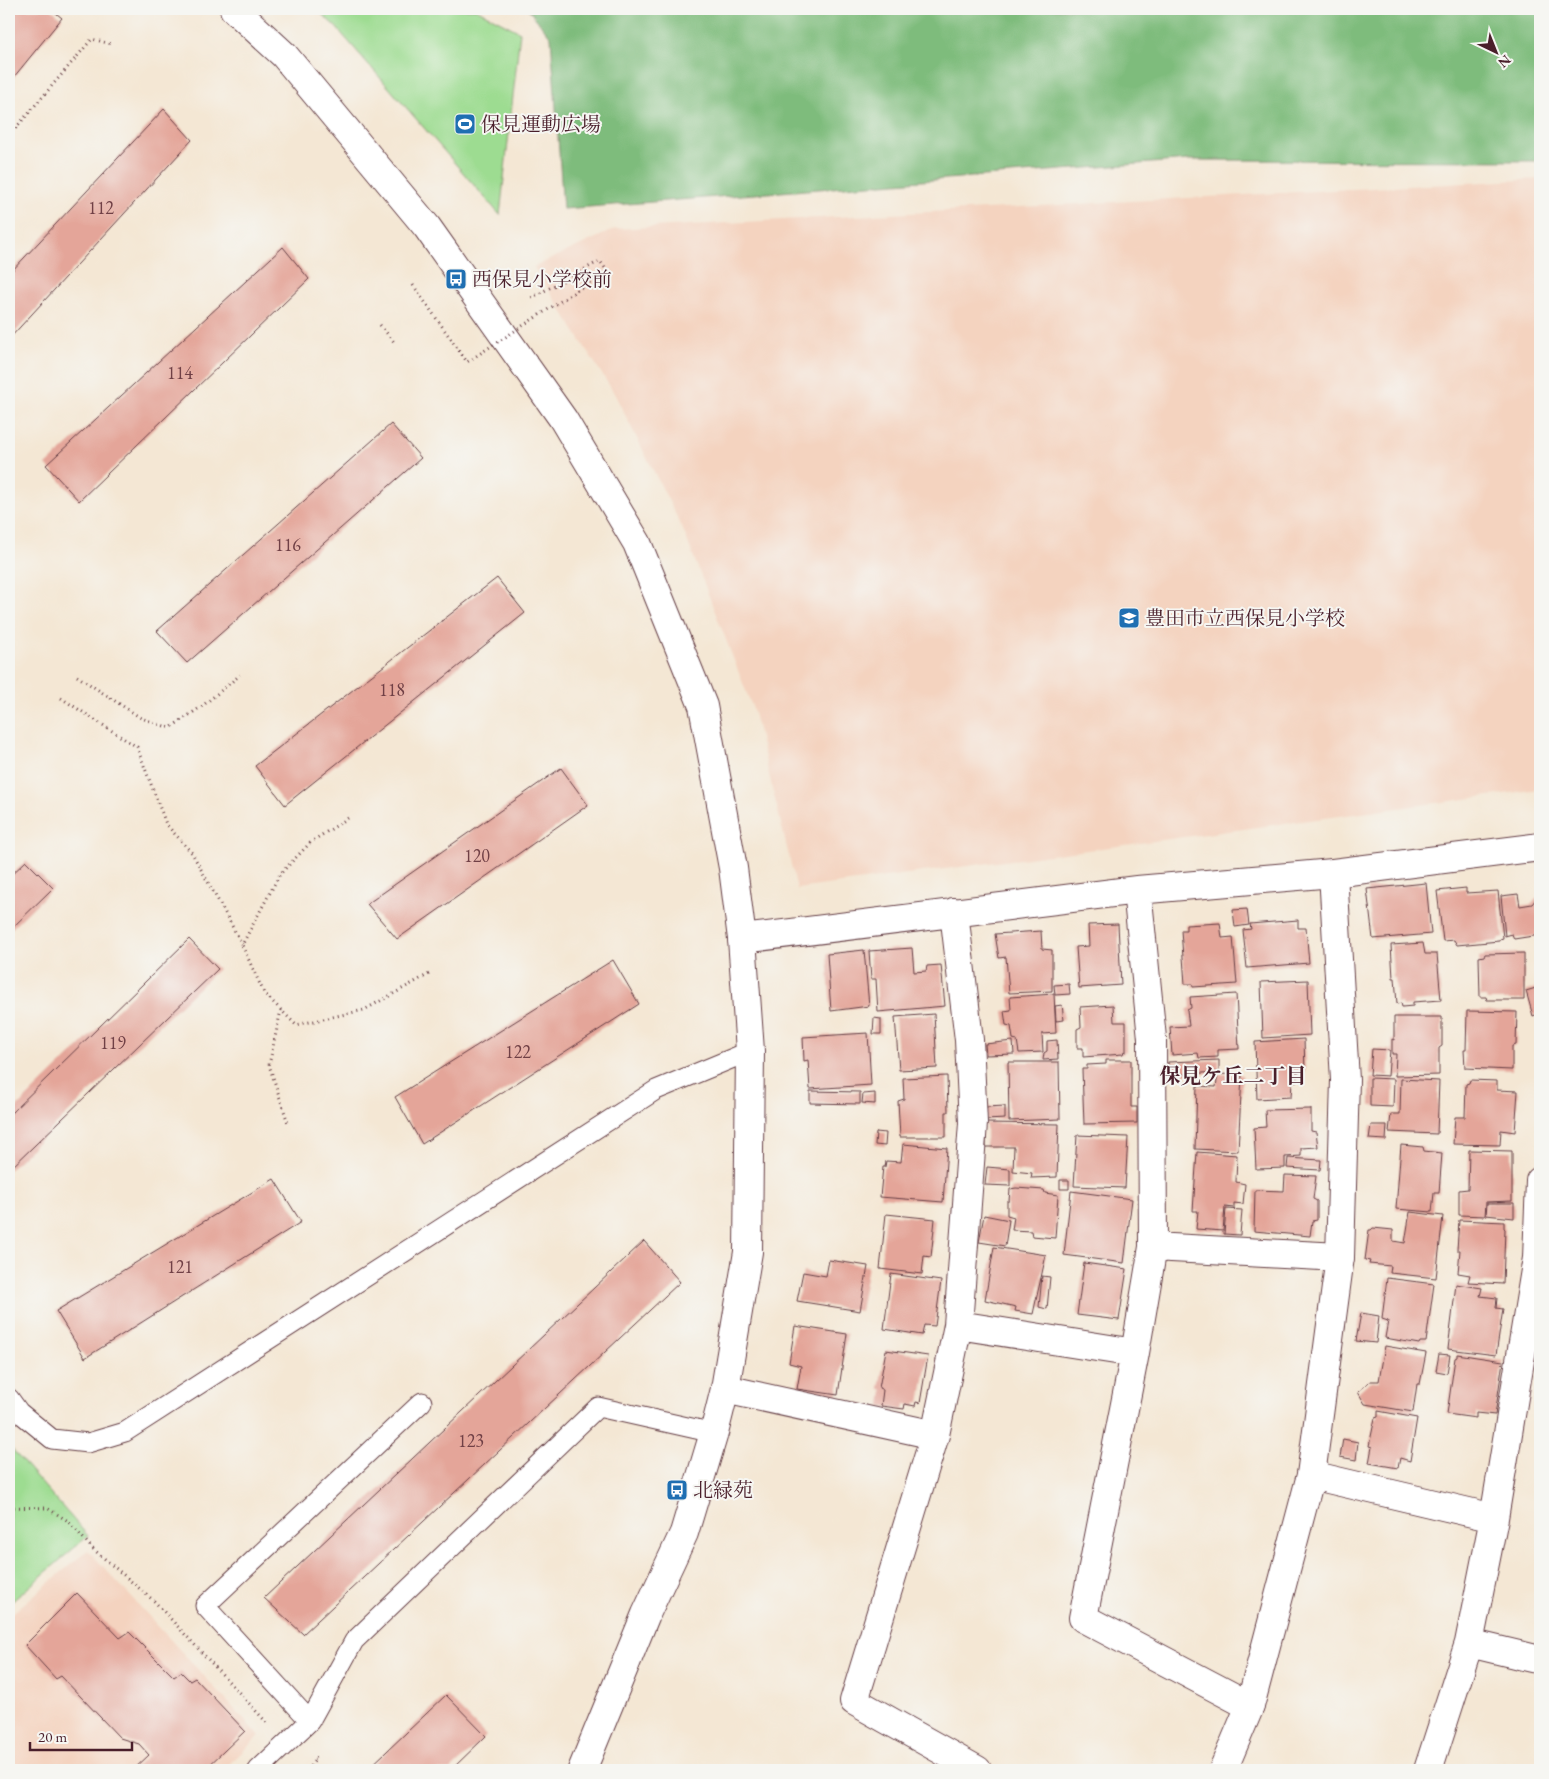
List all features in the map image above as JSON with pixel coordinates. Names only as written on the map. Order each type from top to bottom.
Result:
[{"type":"street","points":[[234,9],[284,55],[427,228],[563,418],[637,543],[703,706],[733,868],[742,939],[750,1051],[748,1252],[725,1389],[684,1533],[646,1614],[587,1768]]},
{"type":"street","points":[[742,939],[1137,890],[1333,873],[1540,847]]},
{"type":"street","points":[[1223,1770],[1250,1706],[1311,1475],[1340,1257],[1345,1080],[1333,873]]},
{"type":"street","points":[[1137,890],[1152,1038],[1153,1247],[1135,1353],[1083,1618],[1250,1706]]},
{"type":"street","points":[[954,912],[969,1040],[973,1123],[958,1325],[935,1435],[854,1701],[977,1770]]},
{"type":"street","points":[[1428,1770],[1469,1643],[1494,1518],[1537,1258],[1540,1181]]},
{"type":"street","points":[[1153,1247],[1340,1257]]},
{"type":"street","points":[[958,1325],[1135,1353]]},
{"type":"street","points":[[725,1389],[935,1435]]},
{"type":"street","points":[[1311,1475],[1494,1518]]},
{"type":"street","points":[[1469,1643],[1540,1660]]},
{"type":"lane","points":[[9,1398],[19,1412],[52,1439],[88,1443],[125,1432],[656,1090],[750,1051]]},
{"type":"lane","points":[[310,1721],[205,1606],[422,1402]]},
{"type":"lane","points":[[258,1770],[310,1721],[354,1641],[598,1407],[714,1433]]},
{"type":"path","points":[[9,136],[92,39],[111,44]]},
{"type":"path","points":[[413,285],[467,362],[607,271],[600,262],[530,299]]},
{"type":"path","points":[[380,325],[395,343]]},
{"type":"path","points":[[77,676],[141,718],[170,728],[240,675]]},
{"type":"path","points":[[61,698],[137,747],[166,824],[192,853],[242,945],[264,993],[296,1025],[364,1010],[431,973]]},
{"type":"path","points":[[242,945],[280,874],[311,842],[348,818]]},
{"type":"path","points":[[281,1010],[269,1065],[288,1123]]},
{"type":"path","points":[[9,1506],[47,1508],[68,1520],[92,1548],[154,1601],[276,1732]]},
{"type":"path","points":[[307,1770],[316,1759]]},
{"type":"shaded area","name":"豊田市立西保見小学校","points":[[1540,179],[1540,789],[797,889],[753,709],[682,527],[614,393],[534,267],[615,229]]},
{"type":"shaded area","points":[[88,1550],[259,1736],[223,1770],[9,1770],[9,1616]]},
{"type":"green space","name":"保見運動広場","points":[[316,9],[476,9],[520,32],[500,215],[335,26]]},
{"type":"green space","points":[[528,9],[1540,9],[1540,161],[1189,160],[563,209],[551,37]]},
{"type":"green space","points":[[9,1446],[88,1536],[9,1604]]},
{"type":"building","points":[[9,9],[51,9],[62,18],[9,83]]},
{"type":"building","points":[[164,109],[192,140],[9,339],[9,274]]},
{"type":"building","points":[[283,247],[309,279],[79,501],[46,465]]},
{"type":"building","points":[[391,424],[421,458],[187,663],[157,631]]},
{"type":"building","points":[[497,578],[525,613],[285,805],[255,766]]},
{"type":"building","points":[[561,768],[588,805],[397,939],[367,904]]},
{"type":"building","points":[[26,861],[53,888],[9,931],[9,877]]},
{"type":"building","points":[[1426,883],[1431,934],[1373,939],[1367,889]]},
{"type":"building","points":[[1466,888],[1466,893],[1498,891],[1503,938],[1499,941],[1457,945],[1454,940],[1443,941],[1437,891]]},
{"type":"building","points":[[1518,894],[1520,906],[1532,904],[1540,894],[1540,935],[1514,939],[1512,934],[1505,936],[1501,896]]},
{"type":"building","points":[[1247,909],[1249,925],[1235,927],[1233,910]]},
{"type":"building","points":[[1298,920],[1298,928],[1306,928],[1309,963],[1247,968],[1243,930],[1251,929],[1250,924]]},
{"type":"building","points":[[1220,923],[1222,938],[1233,937],[1237,984],[1193,987],[1192,984],[1185,984],[1181,930],[1186,930],[1186,925]]},
{"type":"building","points":[[1118,924],[1121,985],[1079,988],[1076,947],[1089,946],[1088,925]]},
{"type":"building","points":[[1041,931],[1042,949],[1052,950],[1052,991],[1009,993],[1006,957],[999,958],[995,934]]},
{"type":"building","points":[[189,939],[218,969],[9,1170],[9,1115]]},
{"type":"building","points":[[1423,943],[1425,954],[1437,954],[1441,1000],[1413,1002],[1413,1006],[1402,1007],[1401,1003],[1397,1004],[1391,945]]},
{"type":"building","points":[[912,948],[914,972],[926,971],[927,966],[941,965],[945,1006],[878,1012],[876,979],[871,979],[869,951]]},
{"type":"building","points":[[864,950],[869,1006],[831,1011],[827,954]]},
{"type":"building","points":[[1524,953],[1524,1000],[1487,1000],[1486,997],[1480,997],[1479,957],[1485,954]]},
{"type":"building","points":[[613,960],[639,1004],[422,1144],[395,1097]]},
{"type":"building","points":[[1308,980],[1310,1035],[1263,1038],[1261,982]]},
{"type":"building","points":[[1069,984],[1070,994],[1055,995],[1054,985]]},
{"type":"building","points":[[1539,987],[1540,1013],[1533,1016],[1526,991]]},
{"type":"building","points":[[1054,994],[1056,1033],[1042,1034],[1043,1052],[1019,1053],[1017,1040],[1013,1039],[1011,1026],[1006,1025],[1004,1011],[1011,1010],[1010,997]]},
{"type":"building","points":[[1236,994],[1239,1049],[1218,1050],[1218,1057],[1199,1058],[1198,1053],[1172,1055],[1170,1027],[1189,1026],[1187,1010],[1191,1008],[1190,997]]},
{"type":"building","points":[[1062,1005],[1064,1020],[1056,1021],[1055,1006]]},
{"type":"building","points":[[1113,1005],[1114,1022],[1126,1022],[1126,1052],[1124,1051],[1123,1054],[1083,1057],[1083,1048],[1077,1048],[1077,1029],[1081,1027],[1080,1007]]},
{"type":"building","points":[[1467,1011],[1517,1012],[1516,1045],[1512,1046],[1512,1070],[1465,1068],[1464,1050],[1466,1050]]},
{"type":"building","points":[[934,1014],[937,1068],[899,1070],[895,1017]]},
{"type":"building","points":[[1394,1017],[1442,1017],[1439,1075],[1395,1076],[1396,1054],[1392,1054]]},
{"type":"building","points":[[874,1018],[881,1019],[881,1034],[873,1034]]},
{"type":"building","points":[[868,1033],[871,1085],[810,1089],[808,1060],[804,1061],[803,1037]]},
{"type":"building","points":[[1304,1039],[1305,1072],[1297,1072],[1297,1081],[1292,1082],[1291,1097],[1257,1099],[1255,1042]]},
{"type":"building","points":[[1057,1040],[1058,1059],[1043,1060],[1044,1053],[1047,1051],[1047,1041]]},
{"type":"building","points":[[1013,1041],[1014,1054],[986,1055],[985,1044]]},
{"type":"building","points":[[1372,1049],[1390,1050],[1388,1076],[1370,1075]]},
{"type":"building","points":[[1106,1060],[1131,1060],[1131,1107],[1137,1107],[1137,1123],[1084,1124],[1082,1069],[1087,1069],[1087,1065],[1106,1064]]},
{"type":"building","points":[[1219,1060],[1219,1072],[1169,1075],[1168,1062]]},
{"type":"building","points":[[1008,1062],[1059,1062],[1060,1119],[1009,1121]]},
{"type":"building","points":[[1218,1074],[1242,1075],[1238,1151],[1195,1149],[1197,1086],[1216,1087]]},
{"type":"building","points":[[947,1076],[948,1112],[946,1112],[946,1137],[900,1137],[898,1101],[904,1099],[903,1078]]},
{"type":"building","points":[[1370,1078],[1394,1079],[1393,1107],[1370,1106]]},
{"type":"building","points":[[1401,1079],[1439,1081],[1437,1134],[1389,1132],[1391,1114],[1400,1114]]},
{"type":"building","points":[[1470,1080],[1497,1081],[1497,1090],[1518,1091],[1515,1132],[1501,1130],[1500,1145],[1453,1144],[1455,1117],[1465,1117],[1466,1084]]},
{"type":"building","points":[[810,1091],[860,1092],[860,1104],[810,1103]]},
{"type":"building","points":[[875,1093],[875,1104],[862,1103],[863,1094]]},
{"type":"building","points":[[1005,1106],[1005,1119],[986,1120],[986,1107]]},
{"type":"building","points":[[1311,1109],[1311,1131],[1316,1132],[1318,1147],[1301,1148],[1301,1156],[1285,1157],[1285,1168],[1256,1169],[1254,1128],[1266,1127],[1265,1110]]},
{"type":"building","points":[[986,1123],[1059,1124],[1057,1177],[1031,1178],[1032,1173],[1013,1171],[1014,1147],[986,1147]]},
{"type":"building","points":[[1371,1125],[1387,1125],[1386,1140],[1369,1139]]},
{"type":"building","points":[[876,1132],[886,1133],[885,1146],[875,1145]]},
{"type":"building","points":[[1077,1135],[1128,1137],[1125,1188],[1074,1186]]},
{"type":"building","points":[[903,1144],[947,1148],[943,1202],[880,1197],[883,1167],[885,1167],[886,1161],[901,1162]]},
{"type":"building","points":[[1401,1145],[1423,1147],[1424,1151],[1442,1153],[1439,1193],[1434,1193],[1432,1212],[1396,1209]]},
{"type":"building","points":[[1469,1150],[1512,1151],[1512,1201],[1486,1202],[1485,1216],[1459,1215],[1459,1190],[1468,1189]]},
{"type":"building","points":[[1197,1152],[1237,1155],[1236,1182],[1245,1184],[1243,1204],[1234,1203],[1234,1208],[1225,1207],[1223,1231],[1196,1229],[1198,1211],[1193,1211]]},
{"type":"building","points":[[1288,1158],[1321,1160],[1320,1170],[1287,1168]]},
{"type":"building","points":[[987,1167],[1010,1169],[1010,1186],[985,1185]]},
{"type":"building","points":[[1285,1175],[1316,1176],[1313,1199],[1317,1201],[1317,1220],[1312,1221],[1310,1236],[1254,1231],[1255,1190],[1284,1191]]},
{"type":"building","points":[[274,1179],[301,1222],[85,1358],[56,1311]]},
{"type":"building","points":[[1060,1180],[1069,1180],[1069,1189],[1060,1189]]},
{"type":"building","points":[[1010,1189],[1044,1190],[1045,1193],[1058,1195],[1055,1238],[1032,1236],[1031,1231],[1012,1230],[1014,1217],[1007,1215],[1007,1201],[1009,1201]]},
{"type":"building","points":[[1071,1191],[1132,1199],[1124,1263],[1064,1255]]},
{"type":"building","points":[[1487,1203],[1514,1203],[1514,1218],[1486,1215]]},
{"type":"building","points":[[1226,1209],[1242,1210],[1240,1235],[1224,1234]]},
{"type":"building","points":[[1410,1212],[1443,1216],[1436,1278],[1390,1273],[1391,1266],[1369,1264],[1370,1261],[1365,1260],[1369,1230],[1373,1228],[1393,1230],[1393,1241],[1405,1243]]},
{"type":"building","points":[[886,1214],[935,1219],[931,1257],[924,1256],[922,1274],[880,1269]]},
{"type":"building","points":[[984,1215],[1009,1220],[1005,1246],[979,1242]]},
{"type":"building","points":[[1459,1220],[1504,1222],[1503,1284],[1468,1282],[1470,1275],[1458,1273],[1460,1250],[1457,1250]]},
{"type":"building","points":[[644,1241],[680,1282],[303,1634],[264,1598]]},
{"type":"building","points":[[994,1247],[1046,1255],[1033,1314],[1015,1311],[1016,1307],[985,1300]]},
{"type":"building","points":[[829,1260],[868,1266],[860,1311],[797,1301],[803,1272],[826,1276]]},
{"type":"building","points":[[1084,1263],[1127,1269],[1119,1320],[1077,1315]]},
{"type":"building","points":[[891,1274],[941,1281],[935,1326],[924,1325],[922,1335],[884,1329]]},
{"type":"building","points":[[1042,1276],[1050,1277],[1047,1309],[1039,1307]]},
{"type":"building","points":[[1387,1278],[1434,1284],[1426,1342],[1420,1342],[1419,1344],[1385,1338],[1388,1321],[1382,1319]]},
{"type":"building","points":[[1456,1284],[1482,1288],[1480,1296],[1497,1298],[1496,1308],[1503,1309],[1496,1355],[1448,1349]]},
{"type":"building","points":[[1361,1313],[1379,1316],[1376,1343],[1356,1341]]},
{"type":"building","points":[[795,1326],[847,1334],[838,1395],[797,1389],[801,1366],[789,1363]]},
{"type":"building","points":[[1385,1346],[1426,1353],[1420,1384],[1417,1384],[1413,1412],[1365,1404],[1358,1392],[1370,1381],[1379,1381]]},
{"type":"building","points":[[886,1350],[928,1356],[920,1403],[916,1402],[915,1406],[905,1404],[904,1409],[881,1406],[883,1390],[879,1388]]},
{"type":"building","points":[[1439,1354],[1450,1355],[1447,1373],[1436,1371]]},
{"type":"building","points":[[1457,1354],[1503,1361],[1495,1415],[1476,1413],[1476,1418],[1447,1414]]},
{"type":"building","points":[[1378,1411],[1417,1418],[1410,1461],[1400,1458],[1398,1468],[1369,1463],[1372,1447],[1369,1446]]},
{"type":"building","points":[[1343,1439],[1358,1442],[1356,1460],[1340,1457]]},
{"type":"building","points":[[77,1593],[120,1638],[129,1632],[174,1677],[181,1672],[190,1681],[195,1678],[245,1731],[204,1770],[133,1770],[149,1755],[139,1744],[120,1738],[61,1676],[56,1679],[25,1645]]},
{"type":"building","points":[[446,1695],[486,1736],[451,1770],[367,1770]]},
{"type":"place","name":"保見運動広場","points":[[465,124]]},
{"type":"place","name":"西保見小学校前","points":[[456,279]]},
{"type":"place","name":"豊田市立西保見小学校","points":[[1129,618]]},
{"type":"place","name":"北緑苑","points":[[677,1490]]},
{"type":"district","name":"保見ケ丘二丁目","points":[[1233,1075]]}]
